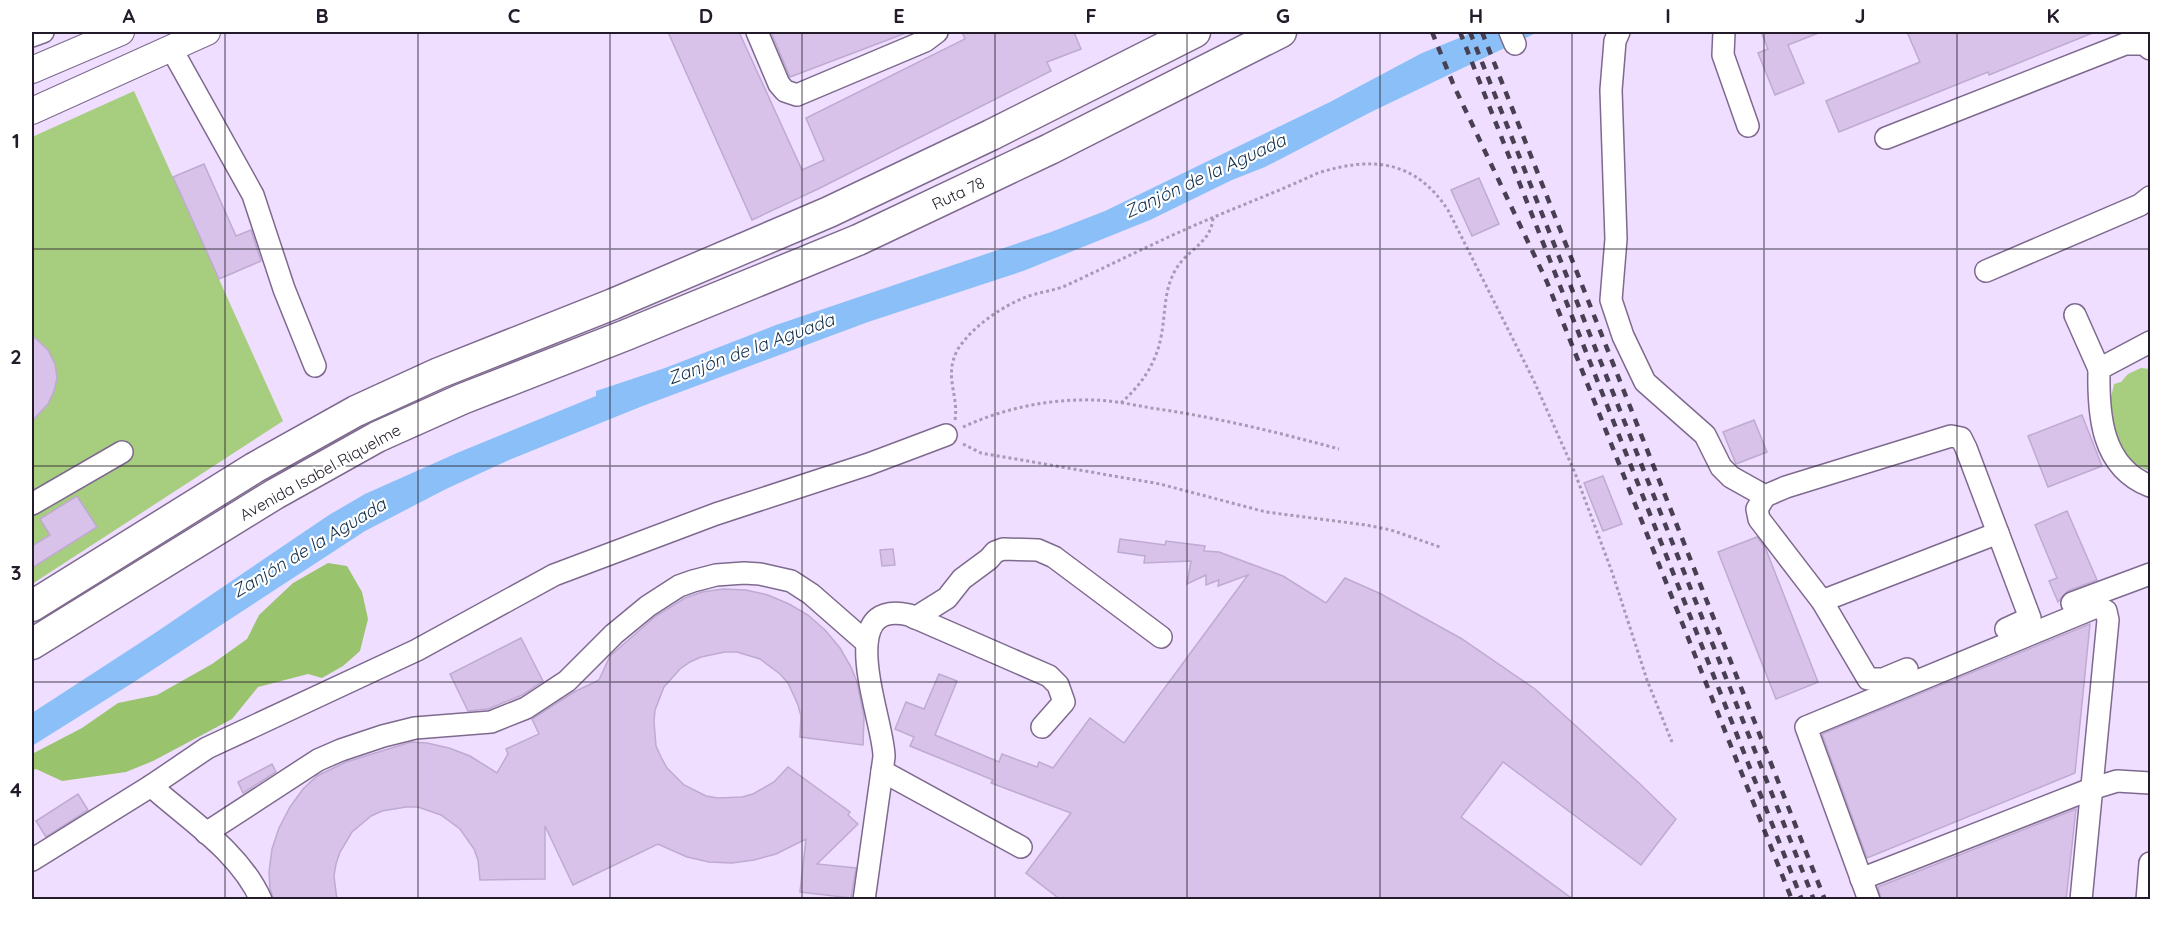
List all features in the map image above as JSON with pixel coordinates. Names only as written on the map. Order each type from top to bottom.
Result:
[{"type":"highway","name":"Avenida Isabel Riquelme","points":[[32,606],[254,468],[356,411],[439,373],[747,248],[887,185],[1061,101],[1195,32]]},
{"type":"highway","name":"Ruta 78","points":[[626,335],[858,240],[1060,144],[1281,32]]},
{"type":"highway","name":"Avenida Isabel Riquelme","points":[[32,644],[275,494],[377,437],[462,399],[626,335]]},
{"type":"main road","points":[[32,70],[121,32]]},
{"type":"main road","points":[[32,111],[207,32]]},
{"type":"street","points":[[32,36],[43,32]]},
{"type":"street","points":[[757,32],[779,84],[785,91],[798,95],[925,40],[937,32]]},
{"type":"street","points":[[1619,32],[1615,41],[1611,90],[1616,239],[1611,300],[1623,336],[1645,382],[1705,435],[1721,467],[1731,477],[1765,496]]},
{"type":"street","points":[[1724,32],[1723,55],[1748,126]]},
{"type":"street","points":[[1886,138],[2125,44],[2144,44],[2151,49]]},
{"type":"street","points":[[171,48],[253,195],[284,289],[315,366]]},
{"type":"street","points":[[1986,271],[2140,205],[2151,197]]},
{"type":"street","points":[[2075,315],[2099,369],[2100,414],[2108,445],[2138,481],[2151,486]]},
{"type":"street","points":[[2099,369],[2151,342]]},
{"type":"street","points":[[32,860],[151,786],[207,748],[417,650],[554,575],[716,513],[869,464],[946,435]]},
{"type":"street","points":[[2030,618],[1961,438],[1951,436],[1786,487],[1765,496],[1757,509],[1759,519],[1822,600],[1868,679],[1883,679],[2030,618],[2151,574]]},
{"type":"street","points":[[32,504],[122,452]]},
{"type":"street","points":[[1822,600],[1998,534]]},
{"type":"street","points":[[915,618],[947,598],[962,579],[994,552],[1003,549],[1038,550],[1054,557],[1161,637]]},
{"type":"street","points":[[206,833],[318,760],[341,750],[415,728],[491,722],[526,708],[567,681],[614,634],[648,606],[679,586],[693,581],[716,575],[744,573],[759,573],[791,581],[811,594],[867,643]]},
{"type":"street","points":[[947,598],[955,635]]},
{"type":"street","points":[[1869,900],[1806,727],[2094,608],[2101,608],[2106,611],[2108,620],[2081,900]]},
{"type":"street","points":[[864,900],[884,746],[873,704],[867,643],[867,633],[874,621],[885,615],[897,613],[915,618],[1049,676],[1064,697],[1064,702],[1042,727]]},
{"type":"street","points":[[882,771],[1021,847]]},
{"type":"street","points":[[1861,879],[2091,789],[2117,781],[2151,783]]},
{"type":"street","points":[[151,786],[239,864],[261,900]]},
{"type":"street","points":[[2147,900],[2151,863]]},
{"type":"path","points":[[946,435],[955,419],[956,410],[950,381],[954,360],[963,343],[994,315],[1018,301],[1062,287],[1213,217],[1318,172],[1356,164],[1383,164],[1402,170],[1420,179],[1440,198],[1534,381],[1575,473],[1612,572],[1647,680],[1672,742]]},
{"type":"path","points":[[1121,403],[1139,385],[1153,363],[1161,337],[1165,296],[1170,282],[1184,259],[1209,235],[1213,217]]},
{"type":"path","points":[[946,435],[993,415],[1043,404],[1085,400],[1121,403],[1241,424],[1339,449]]},
{"type":"path","points":[[946,435],[981,453],[1160,483],[1266,512],[1366,525],[1440,547]]},
{"type":"green space","points":[[134,91],[283,421],[32,584],[32,137]]},
{"type":"green space","points":[[2141,368],[2150,369],[2150,471],[2135,463],[2116,443],[2108,418],[2114,384],[2121,382],[2128,374]]},
{"type":"green space","points":[[328,563],[347,566],[362,592],[368,619],[360,651],[343,666],[322,678],[308,674],[258,687],[232,719],[153,761],[126,772],[62,781],[36,769],[32,771],[32,754],[82,728],[118,703],[157,695],[212,664],[247,639],[259,615],[293,583]]},
{"type":"water","name":"Zanjón de la Aguada","points":[[1474,32],[1538,32],[1371,112],[1265,167],[1232,180],[1150,220],[1023,271],[868,322],[640,407],[509,460],[446,489],[365,531],[32,746],[32,713],[329,515],[365,494],[457,453],[596,396],[596,391],[665,368],[776,325],[1051,232],[1105,211],[1330,102],[1422,53]]},
{"type":"building","points":[[668,32],[739,32],[802,170],[824,160],[806,118],[965,39],[962,32],[1074,32],[1081,49],[1047,62],[1051,71],[752,220]]},
{"type":"building","points":[[771,32],[906,32],[906,33],[790,77]]},
{"type":"building","points":[[1761,32],[1821,32],[1788,45],[1804,83],[1775,95],[1758,53],[1768,49]]},
{"type":"building","points":[[1907,32],[2095,32],[1839,132],[1826,101],[1920,62]]},
{"type":"building","points":[[204,164],[236,236],[251,230],[261,261],[219,279],[173,177]]},
{"type":"building","points":[[1479,178],[1499,224],[1472,236],[1451,190]]},
{"type":"building","points":[[32,335],[48,350],[55,364],[57,378],[48,404],[32,421]]},
{"type":"building","points":[[2082,415],[2102,466],[2048,487],[2028,436]]},
{"type":"building","points":[[1754,420],[1767,452],[1736,464],[1723,432]]},
{"type":"building","points":[[1603,476],[1622,524],[1603,531],[1584,483]]},
{"type":"building","points":[[77,496],[97,527],[32,568],[32,546],[50,535],[40,519]]},
{"type":"building","points":[[2067,511],[2097,580],[2068,591],[2058,602],[2049,581],[2057,578],[2035,525]]},
{"type":"building","points":[[1757,537],[1765,547],[1818,682],[1776,699],[1718,552]]},
{"type":"building","points":[[1120,539],[1165,545],[1166,541],[1205,546],[1204,551],[1219,552],[1283,576],[1326,603],[1345,578],[1381,594],[1462,639],[1535,689],[1676,819],[1641,865],[1503,762],[1461,817],[1574,900],[1061,900],[1026,873],[1071,813],[991,783],[993,780],[910,746],[914,737],[895,729],[906,702],[924,709],[939,674],[957,681],[935,735],[999,762],[1002,754],[1037,767],[1039,762],[1053,768],[1090,718],[1124,743],[1248,575],[1218,586],[1219,580],[1206,585],[1206,575],[1187,584],[1191,561],[1144,563],[1145,556],[1118,552]]},
{"type":"building","points":[[893,549],[895,565],[882,566],[880,550]]},
{"type":"building","points":[[723,589],[746,590],[768,595],[808,615],[825,630],[840,648],[857,682],[864,717],[863,745],[800,737],[801,716],[788,683],[760,659],[737,652],[725,652],[690,662],[680,669],[664,687],[655,710],[656,746],[667,768],[684,785],[706,796],[742,797],[753,794],[774,782],[788,767],[850,812],[848,815],[858,824],[817,864],[856,868],[851,898],[800,892],[806,839],[776,854],[732,863],[709,862],[687,857],[658,844],[573,885],[545,826],[545,879],[480,880],[478,860],[474,849],[460,829],[441,815],[418,807],[406,807],[382,811],[371,816],[352,832],[336,864],[334,876],[337,900],[274,900],[270,889],[269,872],[272,849],[279,828],[303,789],[317,776],[346,762],[411,742],[449,748],[470,756],[497,773],[508,754],[506,749],[539,734],[532,719],[574,692],[599,680],[610,656],[656,616],[685,598],[702,592]]},
{"type":"building","points":[[2090,624],[2075,773],[1867,858],[1822,734]]},
{"type":"building","points":[[521,638],[543,681],[522,695],[488,709],[468,711],[450,674]]},
{"type":"building","points":[[272,764],[276,772],[243,793],[238,782]]},
{"type":"building","points":[[78,794],[88,810],[46,837],[36,821]]},
{"type":"building","points":[[2076,809],[2066,900],[1881,900],[1878,887]]},
{"type":"railway","points":[[1432,32],[1454,86],[1547,282],[1792,900]]},
{"type":"railway","points":[[1460,32],[1802,900]]},
{"type":"railway","points":[[1470,32],[1814,900]]},
{"type":"railway","points":[[1482,32],[1825,900]]}]
